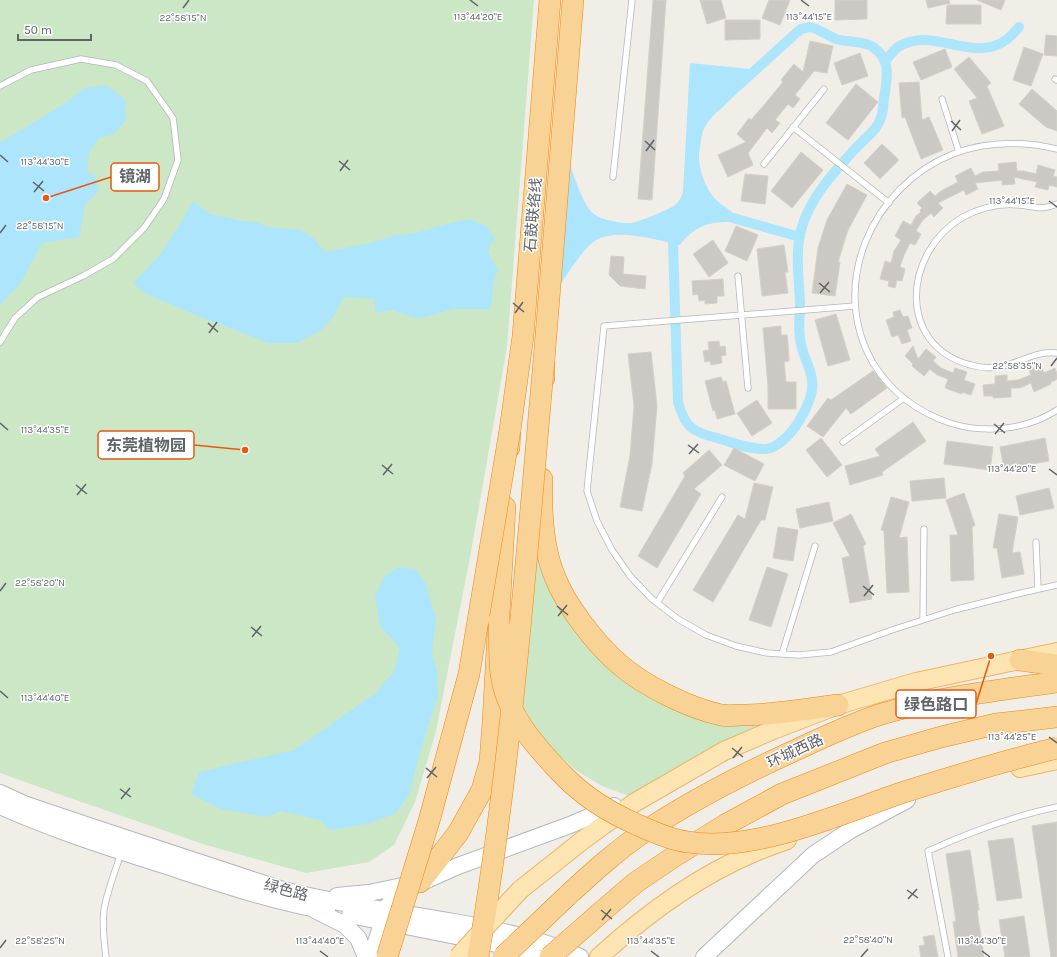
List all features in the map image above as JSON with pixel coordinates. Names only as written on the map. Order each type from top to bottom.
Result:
[{"type":"highway","name":"石鼓联络线","points":[[510,430],[523,336],[550,0]]},
{"type":"highway","name":"石鼓联络线","points":[[544,360],[573,0]]},
{"type":"highway","points":[[544,360],[541,507],[548,551],[554,577],[566,600],[592,636],[619,664],[649,685],[686,704],[722,715],[761,715],[838,705]]},
{"type":"highway","points":[[478,957],[494,861],[515,688],[544,360]]},
{"type":"highway","points":[[420,882],[458,833],[482,790],[490,762],[510,430]]},
{"type":"highway","points":[[387,957],[429,820],[469,674],[510,430]]},
{"type":"highway","points":[[499,621],[501,675],[505,692],[515,715],[550,761],[573,785],[623,819],[688,843],[717,844],[752,841],[798,829],[908,791],[1011,759],[1057,748]]},
{"type":"highway","points":[[1020,660],[1057,665]]},
{"type":"highway","name":"环城西路","points":[[503,957],[603,863],[643,833],[686,806],[768,763],[846,728],[884,714],[924,703],[973,694],[1057,682]]},
{"type":"highway","points":[[550,957],[635,883],[725,825],[782,794],[885,753],[941,737],[996,724],[1057,717]]},
{"type":"main road","points":[[458,957],[520,890],[634,803],[724,751],[838,705],[916,682],[1057,652]]},
{"type":"main road","points":[[599,957],[676,894],[719,869],[753,853],[841,820],[1039,763],[1057,760]]},
{"type":"main road","points":[[371,957],[388,906],[398,894],[420,882],[458,866],[602,812],[676,778]]},
{"type":"main road","name":"绿色路","points":[[0,793],[24,804],[257,882],[313,903]]},
{"type":"main road","points":[[704,957],[814,855],[848,831],[907,800]]},
{"type":"main road","name":"绿色路","points":[[0,806],[82,839],[257,895],[313,903],[384,916],[499,931],[534,939],[580,957]]},
{"type":"main road","points":[[313,903],[394,889],[420,882]]},
{"type":"main road","points":[[313,903],[346,926],[358,938],[366,957]]},
{"type":"main road","name":"绿色路","points":[[384,916],[496,944],[536,957]]},
{"type":"lane","points":[[613,177],[632,0]]},
{"type":"lane","points":[[0,86],[32,70],[80,59],[116,65],[147,81],[173,118],[178,160],[164,199],[144,228],[113,260],[38,297],[15,318],[0,342]]},
{"type":"lane","points":[[764,164],[824,88]]},
{"type":"lane","points":[[942,99],[959,152]]},
{"type":"lane","points":[[793,127],[889,203]]},
{"type":"lane","points":[[1057,149],[1023,143],[999,143],[975,147],[959,152],[932,165],[912,178],[895,195],[868,235],[859,258],[855,282],[855,306],[859,330],[867,352],[879,373],[895,391],[914,407],[935,418],[958,426],[982,429],[1006,428],[1030,422],[1057,410]]},
{"type":"lane","points":[[1057,204],[1041,209],[1018,204],[996,206],[976,211],[963,218],[951,226],[941,236],[923,262],[918,274],[916,287],[918,313],[923,326],[938,347],[948,355],[960,361],[972,366],[999,367],[1037,354],[1057,354]]},
{"type":"lane","points":[[738,276],[748,388]]},
{"type":"lane","points":[[855,306],[604,326],[587,491],[597,522],[612,550],[630,576],[658,603],[678,619],[706,635],[736,646],[767,653],[799,655],[831,652],[923,619],[986,601],[1057,585]]},
{"type":"lane","points":[[843,442],[904,398]]},
{"type":"lane","points":[[658,603],[722,497]]},
{"type":"lane","points":[[923,619],[924,529]]},
{"type":"lane","points":[[1036,542],[1038,589]]},
{"type":"lane","points":[[782,654],[815,546]]},
{"type":"lane","points":[[948,957],[928,851],[955,839],[1010,819],[1057,807]]},
{"type":"lane","points":[[106,957],[104,941],[104,911],[122,851]]},
{"type":"green space","points":[[0,0],[534,0],[507,347],[471,552],[436,731],[415,802],[394,845],[369,862],[306,873],[206,845],[0,773]]},
{"type":"green space","points":[[537,537],[555,598],[570,625],[590,650],[614,671],[767,723],[720,743],[629,796],[602,786],[577,771],[555,752],[537,730],[522,705]]},
{"type":"water","points":[[690,63],[760,70],[711,118],[704,130],[699,148],[702,175],[714,198],[732,212],[729,222],[714,223],[702,227],[690,234],[680,245],[634,236],[611,235],[601,238],[592,243],[584,252],[558,288],[569,162],[579,190],[586,204],[594,214],[607,220],[632,223],[667,210],[675,205],[680,199],[683,192]]},
{"type":"water","points":[[107,85],[125,100],[126,120],[114,134],[99,138],[89,152],[87,171],[96,178],[99,191],[85,205],[79,237],[42,243],[20,284],[0,305],[0,142],[64,104],[85,88]]},
{"type":"water","points":[[193,201],[210,214],[242,221],[257,222],[267,227],[301,230],[314,239],[325,252],[370,243],[396,235],[412,234],[469,219],[486,226],[494,238],[488,252],[498,270],[490,309],[453,309],[422,318],[412,317],[392,310],[376,313],[374,299],[344,297],[333,317],[320,331],[297,343],[269,343],[203,318],[146,294],[133,283],[160,255]]},
{"type":"water","points":[[398,567],[415,569],[426,584],[436,619],[432,653],[437,671],[438,695],[420,751],[409,795],[396,813],[367,824],[330,830],[320,820],[281,811],[267,817],[221,809],[191,794],[199,772],[294,750],[376,693],[395,669],[400,648],[380,626],[375,596],[384,577]]},
{"type":"building","points":[[653,0],[666,0],[652,200],[638,199]]},
{"type":"building","points":[[700,0],[721,0],[726,18],[707,24]]},
{"type":"building","points":[[769,0],[790,0],[780,25],[762,18]]},
{"type":"building","points":[[835,0],[867,0],[867,19],[835,20]]},
{"type":"building","points":[[926,0],[949,0],[950,3],[928,8]]},
{"type":"building","points":[[977,0],[1005,0],[1001,10]]},
{"type":"building","points":[[947,5],[981,5],[981,24],[946,24]]},
{"type":"building","points":[[725,20],[760,20],[760,39],[725,40]]},
{"type":"building","points":[[1046,35],[1057,36],[1057,56],[1044,55]]},
{"type":"building","points":[[810,41],[833,46],[827,73],[814,71],[795,95],[800,99],[793,108],[788,104],[775,120],[780,123],[772,133],[767,128],[748,153],[753,165],[728,177],[718,155],[746,142],[737,134],[749,118],[751,120],[783,82],[781,80],[794,64],[803,72]]},
{"type":"building","points":[[1024,47],[1043,54],[1031,86],[1013,80]]},
{"type":"building","points":[[945,49],[952,67],[921,80],[913,62]]},
{"type":"building","points":[[860,53],[868,76],[842,85],[834,63]]},
{"type":"building","points":[[969,57],[991,83],[987,86],[1004,126],[982,134],[969,101],[977,98],[954,69]]},
{"type":"building","points":[[919,82],[922,120],[929,117],[943,150],[921,159],[905,117],[902,118],[899,83]]},
{"type":"building","points":[[856,84],[878,102],[848,140],[826,123]]},
{"type":"building","points":[[1032,89],[1057,111],[1057,131],[1046,127],[1019,104]]},
{"type":"building","points":[[882,144],[899,160],[880,179],[864,163]]},
{"type":"building","points":[[801,152],[823,170],[792,208],[771,191]]},
{"type":"building","points":[[1016,162],[1017,171],[1036,174],[1038,165],[1055,170],[1053,176],[1057,177],[1057,187],[1049,185],[1048,190],[1035,187],[1037,182],[1014,177],[1015,184],[1002,185],[1002,180],[975,183],[978,189],[966,195],[964,190],[938,203],[943,208],[934,217],[931,213],[922,221],[916,231],[921,234],[915,245],[910,243],[900,267],[905,269],[902,281],[897,280],[895,288],[888,286],[889,281],[880,279],[885,261],[891,263],[894,251],[901,240],[895,236],[903,221],[911,225],[916,216],[921,212],[920,210],[922,208],[917,203],[930,191],[935,196],[958,182],[955,176],[971,168],[975,176],[983,172],[999,171],[998,164]]},
{"type":"building","points":[[745,174],[768,176],[765,204],[741,201]]},
{"type":"building","points":[[847,184],[867,195],[848,230],[838,262],[840,262],[835,296],[812,293],[818,248],[827,220]]},
{"type":"building","points":[[736,226],[758,235],[747,261],[725,251]]},
{"type":"building","points":[[713,240],[728,263],[709,277],[693,254]]},
{"type":"building","points":[[784,245],[788,272],[785,272],[788,293],[762,296],[757,249]]},
{"type":"building","points":[[611,256],[624,257],[623,274],[646,276],[645,289],[620,286],[609,275]]},
{"type":"building","points":[[723,279],[724,296],[717,296],[717,303],[705,304],[705,300],[699,301],[698,294],[693,295],[692,281]]},
{"type":"building","points":[[900,310],[903,317],[908,316],[912,328],[907,330],[911,341],[902,344],[898,335],[892,337],[886,320],[894,317],[893,312]]},
{"type":"building","points":[[836,314],[850,360],[828,366],[815,320]]},
{"type":"building","points":[[781,326],[781,335],[787,335],[788,343],[789,361],[784,362],[786,382],[796,382],[796,409],[768,409],[768,386],[763,328]]},
{"type":"building","points":[[719,341],[720,347],[725,346],[726,355],[721,356],[722,363],[711,365],[710,361],[705,362],[703,351],[709,350],[708,342]]},
{"type":"building","points":[[913,346],[918,359],[926,349],[936,357],[933,361],[941,368],[953,373],[955,368],[967,372],[964,380],[975,384],[971,395],[962,392],[962,394],[945,388],[948,379],[937,375],[930,369],[924,376],[912,366],[913,364],[905,356]]},
{"type":"building","points":[[651,352],[657,406],[652,464],[642,511],[620,507],[630,456],[634,406],[628,354]]},
{"type":"building","points":[[1040,365],[1044,373],[1055,368],[1057,379],[1050,383],[1051,384],[1034,392],[1031,383],[1020,388],[1011,388],[1011,397],[993,398],[993,396],[984,396],[983,385],[995,384],[995,376],[1007,375],[1007,381],[1018,380],[1031,375],[1029,370]]},
{"type":"building","points":[[873,371],[887,388],[851,414],[846,408],[823,437],[807,426],[828,398],[831,400]]},
{"type":"building","points":[[721,377],[723,382],[726,381],[735,414],[717,419],[715,410],[713,411],[705,381]]},
{"type":"building","points":[[757,400],[772,423],[752,436],[737,413]]},
{"type":"building","points":[[913,422],[926,441],[882,472],[883,475],[850,485],[845,466],[880,456],[875,449]]},
{"type":"building","points":[[821,438],[842,465],[827,477],[806,450]]},
{"type":"building","points":[[1045,438],[1049,461],[1004,469],[1000,447]]},
{"type":"building","points":[[947,441],[993,447],[990,470],[944,464]]},
{"type":"building","points":[[734,448],[764,464],[755,481],[724,465]]},
{"type":"building","points":[[709,450],[722,465],[694,489],[701,494],[657,568],[638,556],[685,476],[683,473]]},
{"type":"building","points":[[944,478],[946,498],[912,501],[910,481]]},
{"type":"building","points":[[754,483],[773,487],[765,520],[761,520],[713,602],[693,590],[738,515],[745,519]]},
{"type":"building","points":[[1049,488],[1054,508],[1020,515],[1016,496]]},
{"type":"building","points":[[964,493],[975,525],[972,527],[974,580],[951,581],[950,535],[958,535],[946,500]]},
{"type":"building","points":[[891,497],[909,502],[899,538],[907,537],[909,592],[887,593],[884,531],[881,530]]},
{"type":"building","points":[[829,502],[833,521],[800,528],[796,509]]},
{"type":"building","points":[[851,514],[866,544],[863,546],[872,599],[850,603],[842,558],[850,556],[833,523]]},
{"type":"building","points":[[999,514],[1018,517],[1012,553],[1020,552],[1024,574],[1002,578],[997,548],[993,548]]},
{"type":"building","points":[[778,527],[798,530],[793,561],[773,558]]},
{"type":"building","points":[[767,567],[788,574],[771,627],[749,620]]},
{"type":"building","points":[[1057,822],[1057,957],[1051,957],[1032,826]]},
{"type":"building","points":[[1013,838],[1022,898],[997,901],[988,841]]},
{"type":"building","points":[[970,850],[984,957],[958,957],[953,922],[956,921],[946,854]]},
{"type":"building","points":[[1024,916],[1030,957],[1005,957],[999,920]]},
{"type":"building","points":[[934,935],[938,957],[921,957],[919,946],[925,945],[923,937]]},
{"type":"waterway","points":[[810,27],[836,39],[860,42],[873,47],[879,52],[886,64],[887,77],[883,109],[879,123],[870,135],[858,146],[823,186],[810,208],[801,230],[798,248],[800,303],[799,329],[802,349],[812,380],[812,389],[805,411],[791,432],[774,446],[766,449],[760,449],[708,436],[696,431],[687,423],[681,410],[678,402],[673,244],[686,204],[699,121],[801,29],[810,27]]},
{"type":"waterway","points":[[885,61],[894,50],[911,41],[938,41],[966,47],[980,48],[993,46],[1006,40],[1019,27]]},
{"type":"waterway","points":[[719,214],[800,237]]},
{"type":"place","name":"镜湖","points":[[46,198]]},
{"type":"place","name":"东莞植物园","points":[[245,450]]},
{"type":"place","name":"绿色路口","points":[[991,656]]}]
